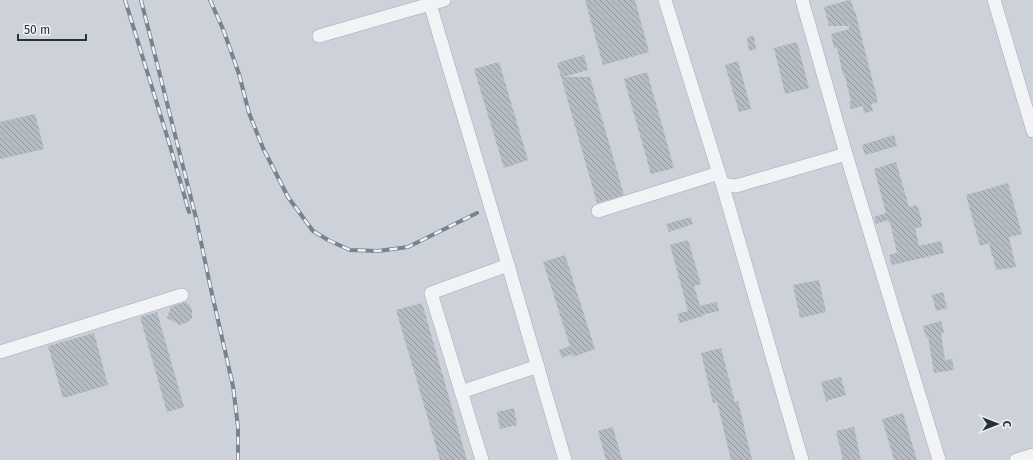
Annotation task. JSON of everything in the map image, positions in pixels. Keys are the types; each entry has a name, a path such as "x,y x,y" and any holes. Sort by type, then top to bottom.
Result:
{"lane":[{"path":"319,36 444,0"},
{"path":"665,0 720,178 802,460"},
{"path":"802,0 846,154 939,460"},
{"path":"994,0 1033,131"},
{"path":"430,4 565,460"},
{"path":"720,178 728,185 736,186 846,154"},
{"path":"598,211 720,178"},
{"path":"482,460 431,293 508,265"},
{"path":"0,352 182,295"},
{"path":"461,392 538,366"},
{"path":"1016,460 1033,455"}],"shaded area":[{"path":"0,0 1033,0 1033,460 0,460"}],"building":[{"path":"585,0 635,0 649,52 603,65"},
{"path":"851,0 855,11 878,102 871,104 873,111 864,113 863,106 851,109 849,101 851,101 844,74 843,75 837,48 834,48 831,34 849,29 849,26 829,26 824,7"},
{"path":"754,36 756,49 749,51 747,37"},
{"path":"797,42 809,88 785,94 774,48"},
{"path":"584,55 588,70 563,77 590,77 624,195 597,203 557,63"},
{"path":"738,61 751,109 739,112 725,65"},
{"path":"499,62 528,160 504,168 474,69"},
{"path":"647,72 674,168 651,174 624,79"},
{"path":"35,114 44,149 0,159 0,122"},
{"path":"894,135 897,146 865,155 862,145"},
{"path":"896,162 909,207 917,205 922,221 922,227 915,228 919,246 941,241 944,253 892,265 889,255 897,253 890,222 889,223 888,220 876,224 874,217 886,213 874,169"},
{"path":"1008,183 1022,234 1009,237 1016,267 996,270 989,243 980,246 966,195"},
{"path":"691,217 693,224 669,232 666,224"},
{"path":"688,240 701,284 694,286 700,306 717,302 719,311 680,323 677,314 688,311 670,245"},
{"path":"565,255 595,349 573,357 572,354 562,358 559,350 570,346 543,262"},
{"path":"819,280 826,312 800,318 793,285"},
{"path":"943,292 947,308 936,311 932,295"},
{"path":"186,302 192,309 192,318 189,321 179,325 167,318 171,307"},
{"path":"422,303 467,460 440,460 396,310"},
{"path":"157,312 184,407 167,412 140,317"},
{"path":"941,321 944,333 941,333 945,360 952,359 954,370 934,373 928,337 926,338 923,326"},
{"path":"94,333 108,385 63,398 48,346"},
{"path":"721,348 735,402 738,401 752,460 731,460 717,402 713,403 701,353"},
{"path":"841,377 846,395 826,401 821,382"},
{"path":"514,408 517,425 500,429 497,412"},
{"path":"903,413 917,460 894,460 882,419"},
{"path":"613,427 622,460 606,460 598,431"},
{"path":"854,427 861,460 843,460 836,431"}],"railway":[{"path":"125,0 189,212"},
{"path":"141,0 196,218 233,386 238,427 238,460"},
{"path":"210,0 223,29 239,74 249,113 263,148 288,197 313,231 350,250 378,251 408,247 477,213"}]}
